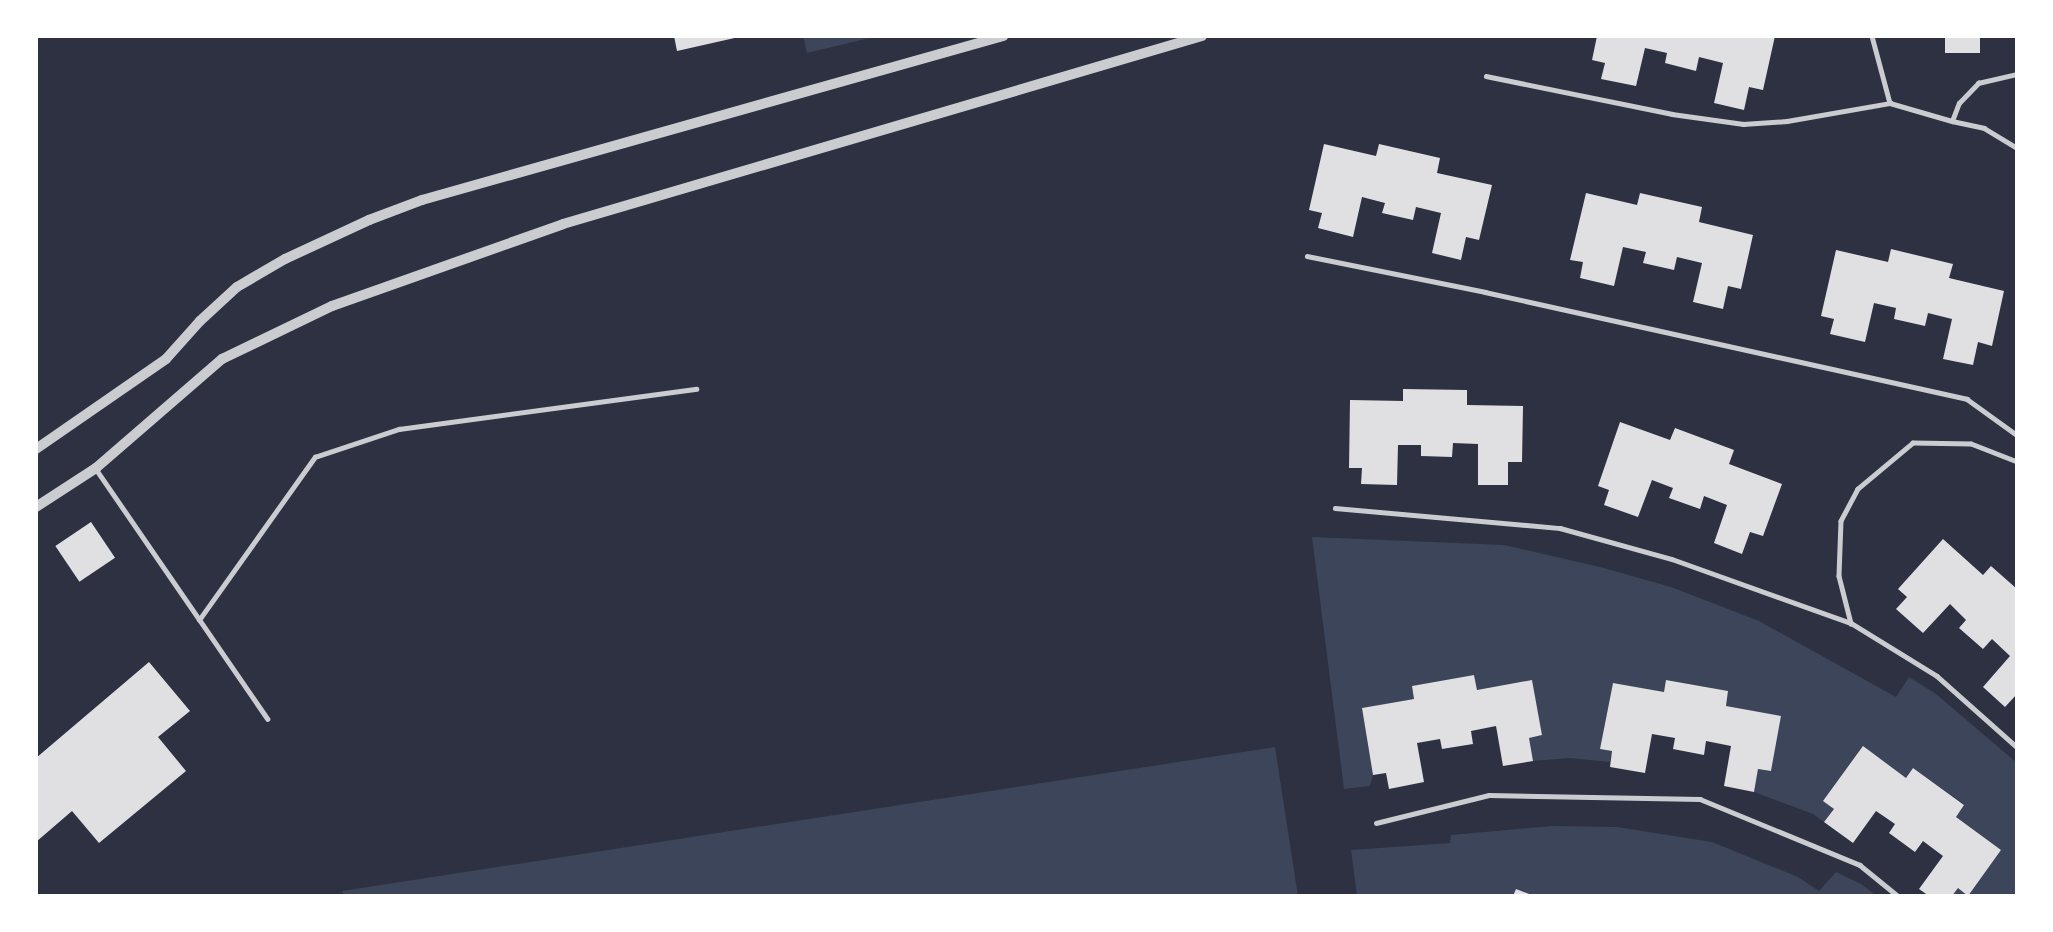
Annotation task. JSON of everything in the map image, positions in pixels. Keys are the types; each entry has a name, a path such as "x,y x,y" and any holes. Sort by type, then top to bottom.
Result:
{"street":[{"path":"36,448 166,359 200,321 237,287 285,259 369,220 433,196 1004,36"},
{"path":"36,507 96,468 222,359 332,306 563,224 1202,36"}],"lane":[{"path":"1872,36 1890,103"},
{"path":"1952,122 1959,103 1978,83 2017,74"},
{"path":"1486,76 1672,114 1743,124 1787,121 1890,103 1952,122 1984,128 2017,148"},
{"path":"1307,256 1485,292 1967,399 2017,435"},
{"path":"199,620 315,457 399,429 696,389"},
{"path":"1851,623 1839,576 1842,521 1858,489 1913,443 1971,444 2017,462"},
{"path":"96,468 268,719"},
{"path":"1335,508 1560,528 1672,559 1851,623 1937,676 2017,747"},
{"path":"1376,823 1489,795 1700,799 1860,865 1898,896"}],"shaded area":[{"path":"803,36 878,36 807,53"},
{"path":"1312,537 1504,545 1600,567 1671,587 1759,621 1896,697 1909,677 1936,694 2017,763 2017,896 1952,896 1958,888 1968,895 2001,850 1956,817 1964,804 1913,768 1906,778 1863,747 1824,801 1834,809 1824,822 1813,814 1754,792 1758,769 1771,771 1781,716 1726,706 1728,691 1667,680 1664,692 1613,683 1600,749 1612,751 1610,762 1570,758 1533,761 1529,738 1542,735 1532,680 1477,690 1474,675 1412,686 1414,699 1362,708 1373,775 1370,786 1344,789"},
{"path":"1275,747 1298,896 344,896 342,891"},
{"path":"1552,826 1617,827 1712,842 1798,877 1819,891 1836,872 1861,884 1877,896 1571,894 1537,896 1516,889 1513,896 1357,896 1351,850 1450,843 1451,835"}],"building":[{"path":"674,36 739,36 739,37 677,51"},
{"path":"1597,36 1775,36 1763,90 1749,87 1744,110 1714,103 1723,63 1699,57 1696,71 1665,63 1667,53 1645,48 1636,86 1601,79 1605,63 1592,60"},
{"path":"1945,36 1980,36 1980,53 1945,53"},
{"path":"1324,144 1376,156 1379,144 1440,158 1437,173 1492,185 1479,240 1466,237 1461,260 1432,253 1441,213 1416,207 1413,220 1382,213 1385,203 1362,197 1353,237 1318,228 1322,213 1309,210"},
{"path":"1586,193 1637,205 1640,193 1702,207 1699,222 1753,235 1741,289 1728,286 1723,309 1693,302 1702,263 1677,257 1674,270 1643,263 1646,252 1623,247 1614,286 1580,278 1583,262 1570,260"},
{"path":"1891,249 1953,264 1949,278 2004,291 1992,346 1978,342 1973,365 1943,359 1952,319 1928,313 1925,326 1894,319 1896,308 1874,303 1865,342 1830,334 1834,319 1821,316 1836,250 1888,262"},
{"path":"1403,389 1467,390 1467,405 1523,406 1522,462 1508,462 1508,485 1478,485 1478,444 1453,443 1452,457 1421,456 1421,445 1398,445 1397,485 1361,484 1362,468 1349,468 1350,400 1403,401"},
{"path":"1620,422 1670,440 1675,428 1734,450 1729,464 1782,484 1763,536 1750,532 1742,554 1714,543 1727,505 1704,496 1700,509 1669,498 1673,488 1652,480 1638,517 1604,505 1609,490 1598,486"},
{"path":"91,522 115,558 79,582 55,546"},
{"path":"1943,539 1983,575 1991,566 2017,589 2017,694 2005,707 1983,687 2010,656 1992,639 1983,649 1959,628 1966,620 1950,604 1923,633 1896,609 1907,597 1898,589"},
{"path":"149,662 190,711 158,737 186,771 99,843 72,811 36,842 36,758"},
{"path":"1474,675 1477,690 1532,680 1542,735 1529,738 1533,761 1503,766 1496,726 1471,731 1473,744 1442,749 1440,739 1417,743 1424,782 1389,789 1386,773 1373,775 1362,708 1414,699 1412,686"},
{"path":"1666,680 1728,691 1726,706 1781,716 1771,771 1758,769 1754,792 1724,786 1731,746 1706,741 1704,755 1673,749 1675,738 1652,734 1645,773 1610,767 1612,751 1600,749 1613,683 1664,692"},
{"path":"1863,746 1906,778 1913,768 1964,805 1956,817 2001,850 1968,896 1958,888 1952,896 1929,896 1919,889 1943,856 1923,841 1915,852 1889,833 1895,824 1876,811 1853,843 1824,822 1834,809 1823,801"},
{"path":"1516,889 1535,896 1513,896"}]}
